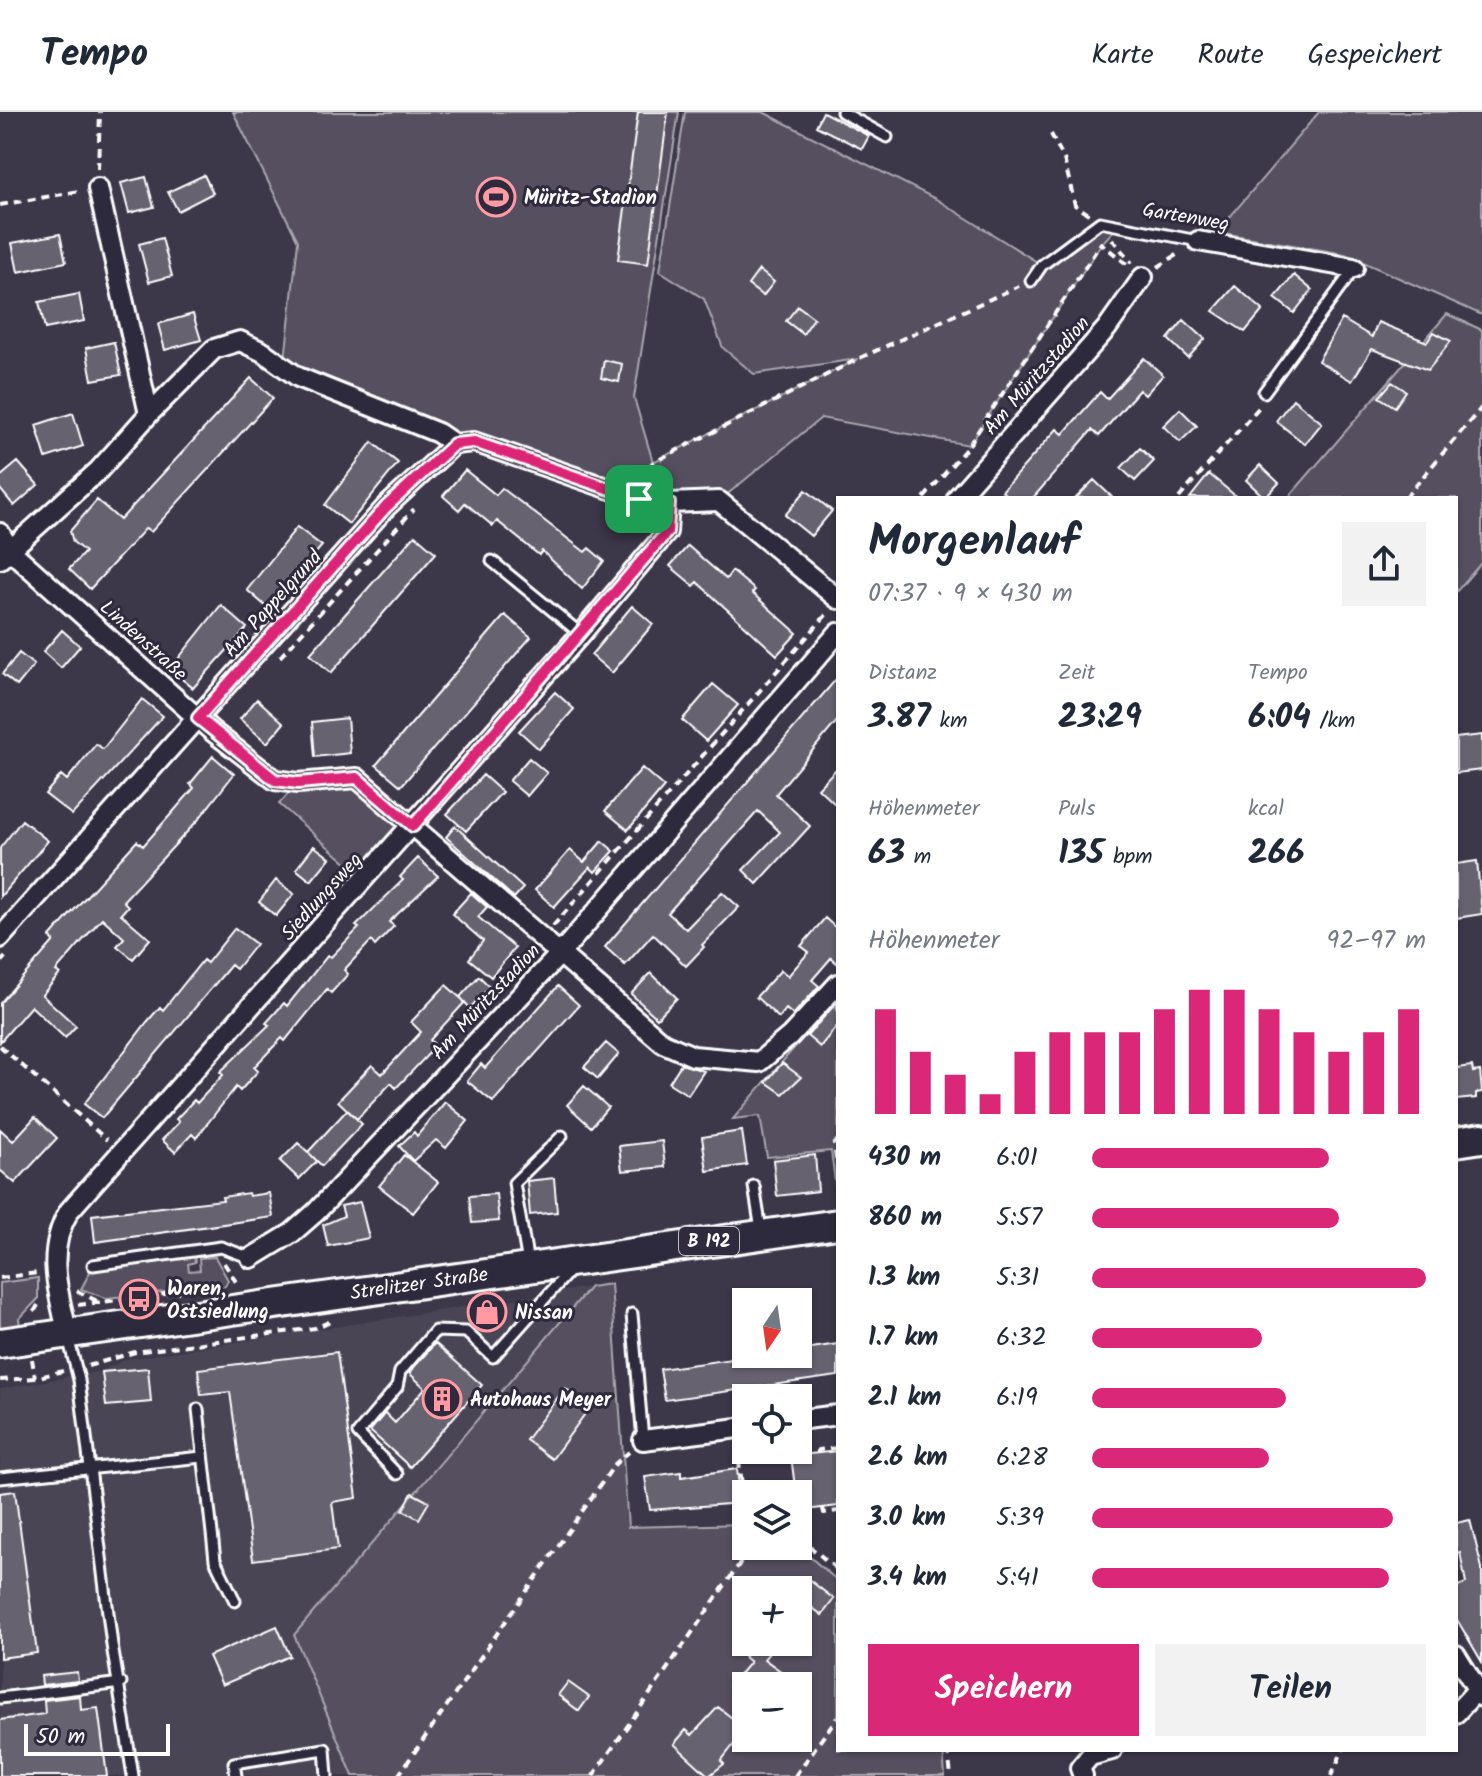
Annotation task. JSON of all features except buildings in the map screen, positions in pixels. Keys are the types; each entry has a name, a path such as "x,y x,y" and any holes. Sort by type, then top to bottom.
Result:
{"main road":[{"path":"1458,1142 1482,1138"},
{"name":"Strelitzer Straße","path":"0,1343 836,1224"}],"street":[{"path":"98,188 149,414"},
{"name":"Gartenweg","path":"1198,241 1354,268"},
{"name":"Am Müritzstadion","path":"959,496 1107,328 1143,277"},
{"path":"6,555 98,471 214,349 240,341 263,352 298,377 438,433 454,444 474,442 639,499 669,503 719,501 833,606"},
{"name":"Am Pappelgrund","path":"0,938 386,507 454,444"},
{"name":"Siedlungsweg","path":"68,1335 55,1270 57,1237 69,1211 576,630 654,530 669,503"},
{"name":"Lindenstraße","path":"0,533 6,555 275,780 298,783 357,778 558,956 663,1043 693,1056 759,1062 790,1036 836,986"},
{"name":"Am Müritzstadion","path":"251,1258 292,1233 316,1212 558,956 836,635"},
{"path":"812,1418 836,1415"},
{"path":"643,1440 732,1428"},
{"path":"1458,1658 1479,1694 1458,1711"},
{"path":"1083,1776 1080,1768 1090,1756 1105,1752"}],"lane":[{"path":"842,112 887,137"},
{"name":"Gartenweg","path":"1031,281 1042,265 1100,222 1198,241"},
{"path":"1264,392 1354,268"},
{"path":"492,561 576,630"},
{"path":"529,1267 514,1183 562,1136"},
{"path":"754,1186 762,1234"},
{"name":"Am Müritzstadion","path":"93,1265 221,1247 251,1258"},
{"path":"397,1474 358,1433 397,1387 400,1372 435,1331 466,1332 493,1357 580,1260"},
{"path":"632,1314 643,1440"},
{"path":"68,1335 91,1466 112,1645 121,1683 133,1776"},
{"path":"198,1409 215,1560 235,1601"},
{"path":"0,1478 91,1466 202,1457"},
{"path":"0,1698 121,1683"},
{"path":"236,1776 234,1763 325,1749 327,1776"}],"path":[{"path":"0,205 98,188 100,112"},
{"path":"926,496 969,445 1101,243 1143,277 1198,241"},
{"path":"639,499 652,463 862,357 1031,281"},
{"path":"1181,496 1264,402 1264,392"},
{"path":"1407,496 1482,407"},
{"path":"540,940 833,606"},
{"path":"0,1046 121,1152"},
{"path":"71,1283 83,1296 100,1302"},
{"path":"0,1380 35,1378"},
{"path":"398,1776 615,1464 643,1440"},
{"path":"818,1453 818,1450 836,1448"},
{"path":"823,1508 824,1513 836,1511"},
{"path":"812,1549 836,1568"},
{"path":"593,1776 742,1560"},
{"path":"795,1776 836,1719"},
{"path":"948,1752 951,1776"},
{"path":"1331,1776 1342,1752"}],"shaded area":[{"path":"233,112 679,112 634,398 653,462 858,359 754,374 723,348 704,299 660,271 685,112 763,112 936,199 1042,265 1100,222 1118,226 1101,244 969,445 821,418 719,501 669,503 454,444 442,427 285,360 298,241"},
{"path":"1319,112 1482,112 1482,315 1345,254 1217,232"},
{"path":"1447,314 1482,330 1482,562 1458,590 1458,496 1290,496"},
{"path":"357,778 413,826 365,879 279,804 298,783"},
{"path":"836,999 836,1189 831,1151 767,1157 760,1116 733,1119"},
{"path":"194,1256 195,1262 188,1264 189,1271 200,1270 199,1258 215,1257 228,1280 225,1286 106,1298 81,1289 91,1270"},
{"path":"38,1278 38,1299 19,1319 20,1326 0,1329 0,1283"},
{"path":"611,1284 628,1527 732,1524 732,1560 812,1559 836,1579 836,1752 943,1752 945,1776 353,1776 294,1635 590,1287"},
{"path":"590,1287 294,1635 353,1776 0,1776 0,1389 101,1371 127,1359"}],"place":[{"name":"Müritz-Stadion","path":"496,197"},
{"name":"Waren, Ostsiedlung","path":"139,1299"},
{"name":"Nissan","path":"487,1312"},
{"name":"Autohaus Meyer","path":"442,1399"}],"route":[{"path":"474,442 639,499 669,503 667,532 413,826 357,778 298,783 275,780 198,718 386,507 454,444 474,442"}]}
